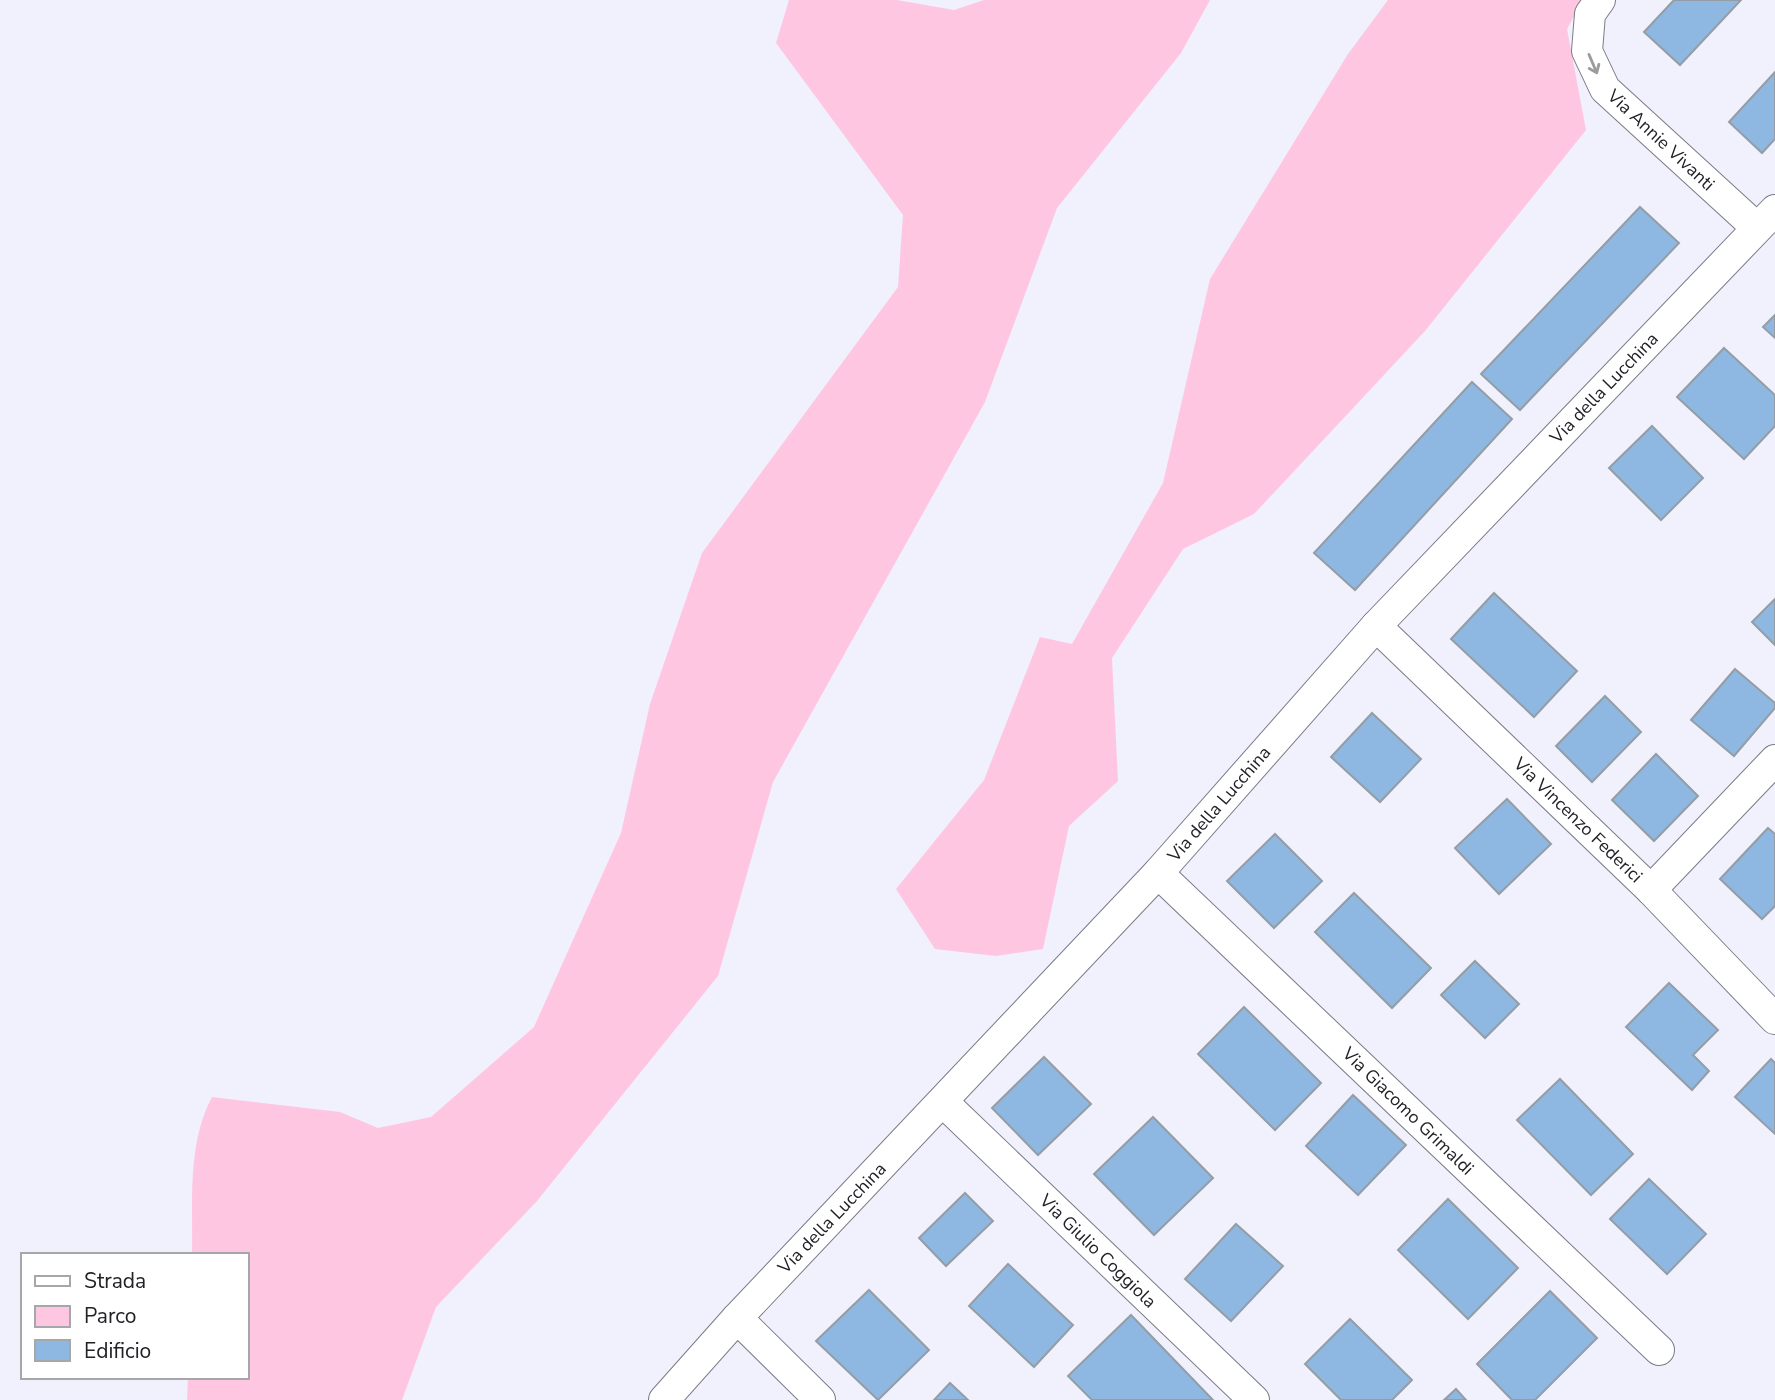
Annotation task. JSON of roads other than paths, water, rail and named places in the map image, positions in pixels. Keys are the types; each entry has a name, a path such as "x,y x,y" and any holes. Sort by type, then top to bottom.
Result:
{"street":[{"name":"Via Annie Vivanti","path":"1600,0 1590,14 1587,51 1605,89 1766,219"},
{"name":"Via della Lucchina","path":"664,1400 737,1318 1158,873 1376,626 1766,219"},
{"name":"Via Vincenzo Federici","path":"1376,626 1651,890 1775,1019"},
{"path":"1651,890 1775,760"},
{"name":"Via Giacomo Grimaldi","path":"1158,873 1659,1350"},
{"name":"Via Giulio Coggiola","path":"943,1102 1254,1400"},
{"path":"737,1318 820,1400"}]}
